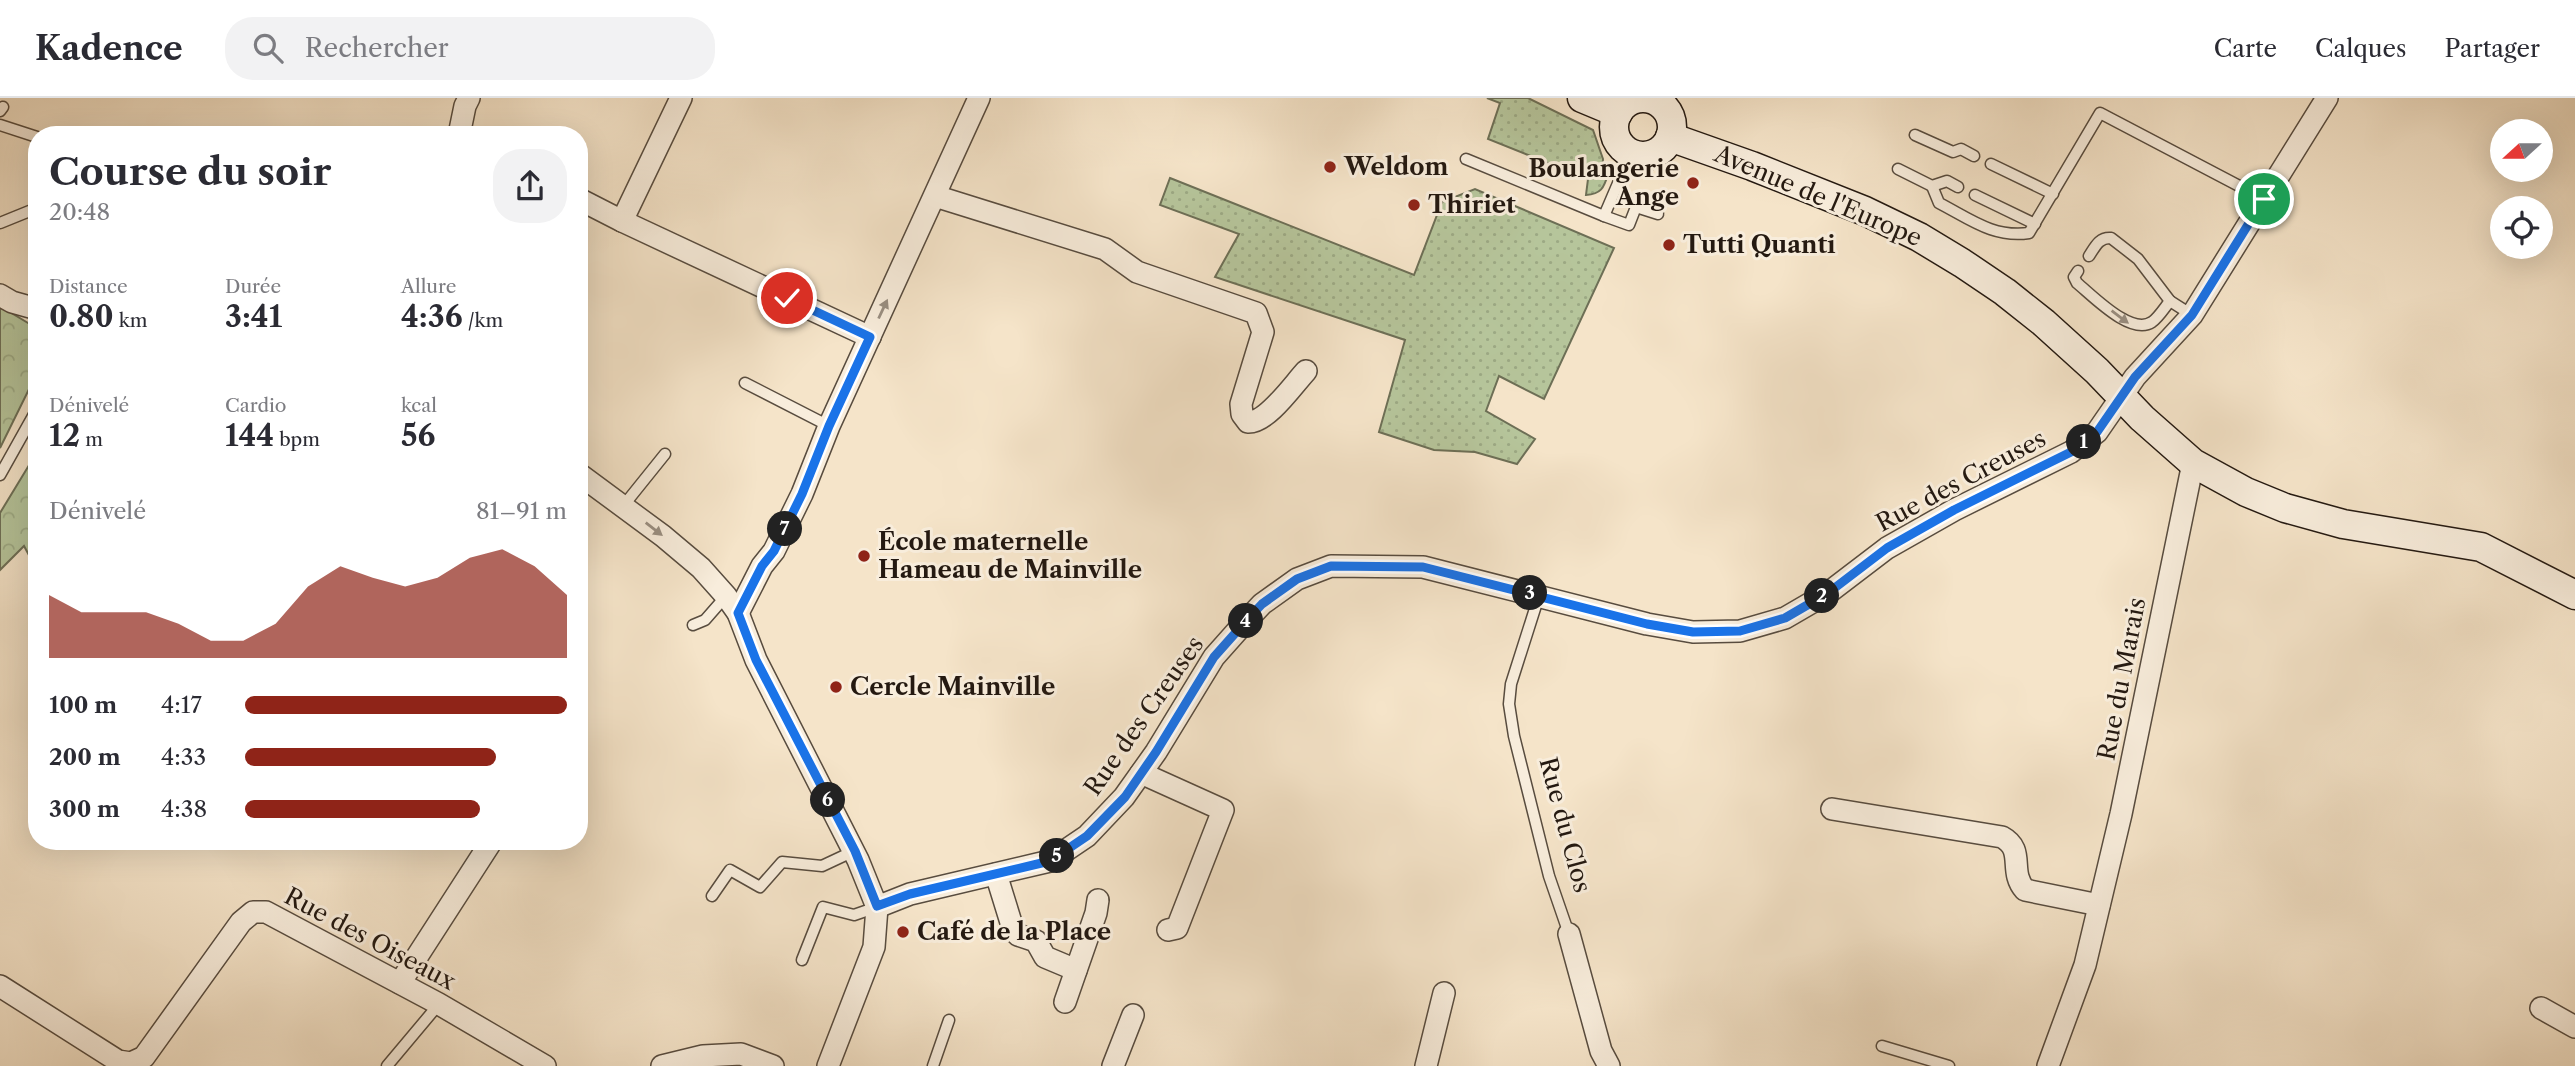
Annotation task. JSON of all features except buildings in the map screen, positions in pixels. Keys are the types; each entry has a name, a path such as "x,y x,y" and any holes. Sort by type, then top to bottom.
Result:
{"main road":[{"path":"1582,98 1618,113"},
{"path":"1637,99 1653,99 1661,104 1671,119 1670,137 1658,152 1650,155 1631,153 1617,141 1614,122 1623,106 1637,99"},
{"name":"Avenue de l'Europe","path":"1670,137 1853,206 1919,237 2005,292 2097,371 2142,418 2193,463 2246,492 2285,508 2343,524 2481,547 2575,595"}],"street":[{"path":"461,126 469,98"},
{"path":"622,221 681,98"},
{"path":"732,605 774,551 797,506 829,426 979,98"},
{"name":"Rue des Creuses","path":"877,906 910,894 1050,861 1087,836 1125,797 1214,657 1262,604 1297,579 1331,566 1423,567 1647,624 1693,632 1740,631 1785,618 1828,593 1887,548 1954,510 2071,452 2097,432 2135,377 2192,315 2327,98"},
{"path":"935,196 1105,250 1137,272 1256,313 1263,332 1241,404 1242,414 1248,422 1255,423 1266,416 1306,371"},
{"path":"588,204 870,337"},
{"path":"0,295 28,307"},
{"name":"Rue du Marais","path":"2048,1066 2085,965 2121,814 2193,463"},
{"path":"588,480 624,505 701,568 732,605 756,660 856,855 877,906 874,947 828,1066"},
{"path":"1140,773 1223,810 1177,928 1168,929"},
{"path":"1832,809 2002,836 2011,842 2016,853 2016,872 2025,890 2099,905"},
{"path":"400,983 486,850"},
{"path":"996,874 1013,929 1018,934 1036,941 1045,957 1076,970"},
{"path":"1065,1002 1096,914 1098,900"},
{"name":"Rue des Oiseaux","path":"0,986 118,1061 131,1063 144,1057 241,922 253,912 265,912 439,1004 545,1066"},
{"name":"Rue du Clos","path":"1569,934 1601,1051 1609,1066"},
{"path":"1426,1066 1444,993"},
{"path":"2541,1008 2575,1027"},
{"path":"1113,1066 1133,1015"},
{"path":"662,1066 703,1056 741,1054 773,1066"}],"lane":[{"path":"1898,169 1932,186 1940,203 1990,229 2010,236 2029,233 2100,113 2264,199"},
{"path":"0,125 28,134"},
{"path":"1915,135 1953,152 1961,149 1974,156"},
{"path":"1604,216 1631,153"},
{"path":"1466,159 1629,225 1636,207 1658,214"},
{"path":"1991,164 2053,194"},
{"path":"1932,186 1947,181 1958,187"},
{"path":"1975,195 2035,223"},
{"path":"0,223 28,212"},
{"path":"2089,256 2098,242 2111,238 2138,259 2170,301 2192,315"},
{"path":"2078,271 2074,278 2077,283 2127,324 2140,326 2152,322 2170,301"},
{"path":"745,383 829,426"},
{"path":"0,475 28,425"},
{"path":"624,505 665,454"},
{"name":"Rue du Clos","path":"1539,596 1511,684 1509,704 1514,736 1549,876 1569,934"},
{"path":"692,625 732,605"},
{"path":"712,896 730,870 760,887 782,862 822,866 856,855"},
{"path":"802,960 823,907 854,915 877,906"},
{"path":"387,1066 439,1004"},
{"path":"933,1066 949,1020"},
{"path":"1882,1046 1949,1066"}],"green space":[{"path":"1487,98 1528,98 1593,130 1603,159 1602,170 1608,174 1601,189 1586,195 1588,179 1488,139 1500,103"},
{"path":"1170,178 1414,275 1442,202 1475,189 1614,248 1544,399 1499,376 1486,411 1535,439 1517,464 1475,452 1434,450 1379,432 1405,340 1215,277 1239,234 1160,205"},
{"path":"0,306 28,323 28,391 0,448"},
{"path":"28,467 28,553 24,546 0,570 0,513"}],"place":[{"name":"Weldom","path":"1330,167"},
{"name":"Boulangerie Ange","path":"1693,183"},
{"name":"Thiriet","path":"1414,205"},
{"name":"Tutti Quanti","path":"1669,245"},
{"name":"École maternelle Hameau de Mainville","path":"864,556"},
{"name":"Cercle Mainville","path":"836,687"},
{"name":"Café de la Place","path":"903,932"}],"route":[{"path":"787,298 870,337 829,426 802,494 774,551 762,566 738,613 756,660 855,851 877,906 910,894 1050,861 1087,836 1125,797 1214,657 1246,621 1262,604 1297,579 1331,566 1423,567 1647,624 1693,632 1740,631 1785,618 1828,593 1887,548 1954,510 2071,452 2097,432 2135,377 2192,315 2264,199"}]}
